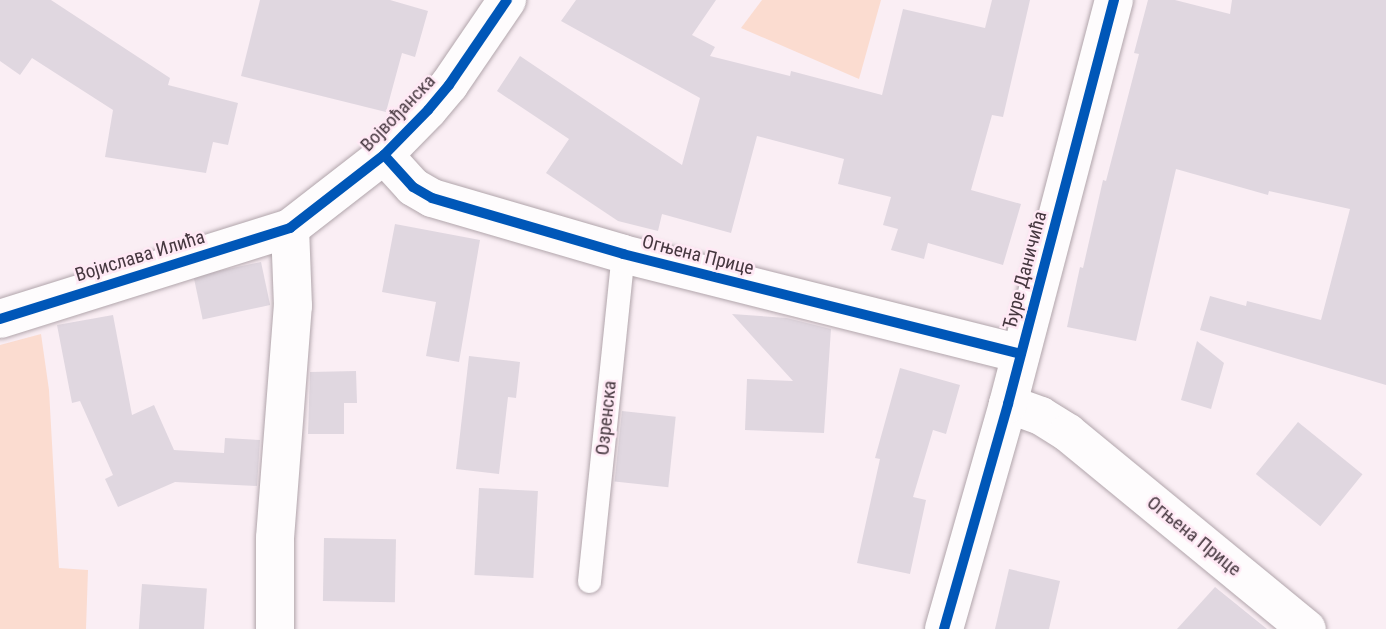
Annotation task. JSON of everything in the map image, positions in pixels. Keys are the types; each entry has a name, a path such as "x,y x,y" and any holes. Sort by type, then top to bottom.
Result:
{"street":[{"name":"Војвођанска","path":"290,228 384,155 450,85 507,0"},
{"name":"Ђуре Даничића","path":"944,629 1008,404 1114,0"},
{"name":"Огњена Прице","path":"384,155 413,187 432,198 623,254 1021,354"},
{"name":"Војислава Илића","path":"0,319 290,228"},
{"path":"275,629 275,538 293,306 290,228"},
{"name":"Огњена Прице","path":"1008,404 1041,416 1068,433 1307,629"}],"lane":[{"name":"Озренска","path":"589,580 623,254"}],"shaded area":[{"path":"762,0 881,0 859,79 741,28"},
{"path":"41,334 49,390 59,568 88,570 86,629 0,629 0,345"}],"building":[{"path":"0,0 51,0 170,78 168,85 238,103 228,145 213,142 206,173 105,157 113,110 32,58 20,75 0,61"},
{"path":"260,0 390,0 428,11 415,57 402,53 386,112 241,76"},
{"path":"576,0 716,0 692,35 715,47 710,56 790,76 791,71 882,95 903,9 985,28 992,0 1030,0 1003,117 992,115 971,190 1021,204 1003,265 928,243 924,259 891,250 898,229 883,225 891,197 838,184 844,159 757,136 731,233 662,214 658,231 618,221 546,173 569,139 497,91 520,56 682,165 700,98 561,21"},
{"path":"1148,0 1175,0 1230,14 1232,0 1386,0 1386,385 1200,330 1210,296 1246,306 1247,301 1321,320 1350,209 1269,191 1268,195 1176,169 1136,341 1067,327 1080,267 1083,268 1103,180 1106,181 1139,54 1134,53"},
{"path":"395,224 480,240 459,362 426,356 436,302 382,292"},
{"path":"261,262 270,305 203,319 194,276"},
{"path":"732,314 787,318 831,329 824,433 745,430 747,379 793,381"},
{"path":"113,315 132,415 154,405 174,450 224,453 225,438 260,440 257,486 175,482 118,507 105,479 113,475 80,401 72,403 57,325"},
{"path":"1197,341 1224,363 1211,409 1181,400"},
{"path":"469,356 520,362 516,398 508,397 499,474 456,469"},
{"path":"900,368 960,385 946,434 933,430 913,497 926,500 910,574 857,563 880,459 875,458"},
{"path":"356,371 357,403 344,403 344,434 308,434 310,372"},
{"path":"622,411 676,417 668,487 615,482"},
{"path":"1298,422 1363,474 1320,526 1256,474"},
{"path":"479,488 538,491 533,578 474,575"},
{"path":"324,538 396,539 395,602 323,601"},
{"path":"1009,569 1060,581 1049,629 995,629"},
{"path":"142,584 207,589 204,629 139,629"},
{"path":"1215,587 1267,629 1177,629"}],"cycle path":[{"path":"0,319 290,228 384,155 428,110 449,85 507,0"},
{"path":"944,629 1008,404 1114,0"},
{"path":"384,155 413,187 432,198 623,254 1021,354"}]}
